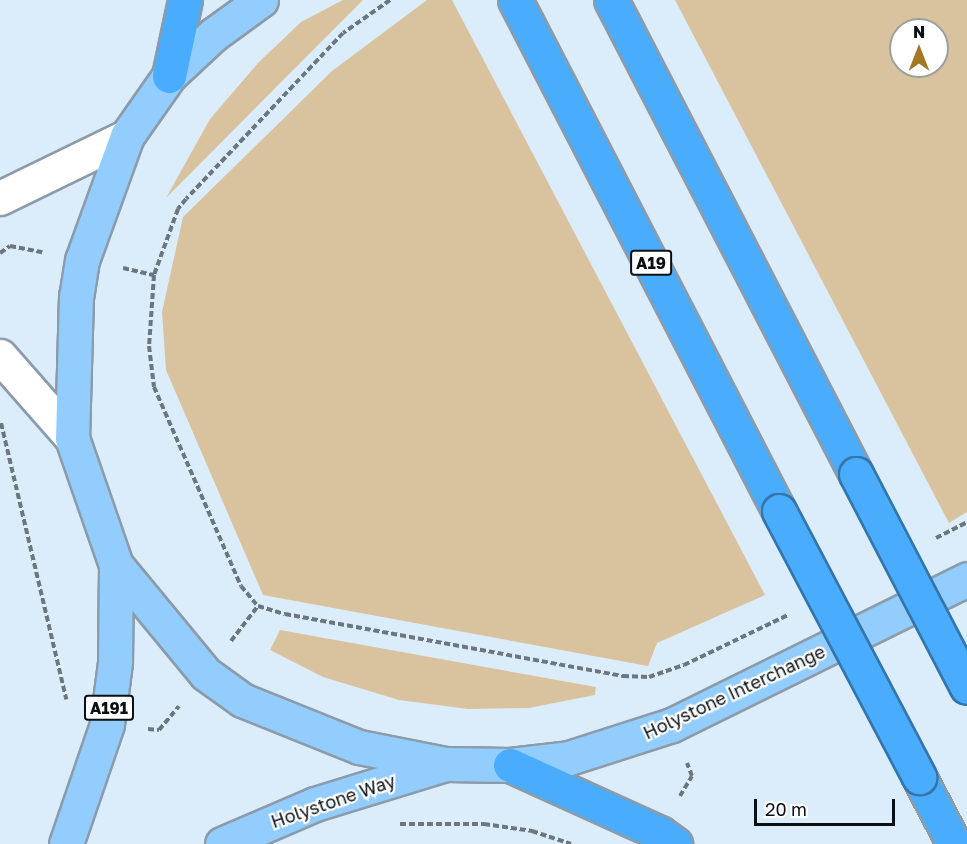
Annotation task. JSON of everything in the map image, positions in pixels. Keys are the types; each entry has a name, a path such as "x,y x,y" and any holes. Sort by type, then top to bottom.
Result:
{"highway":[{"path":"169,76 185,0"},
{"path":"612,0 967,687"},
{"name":"A19","path":"519,8 954,844"},
{"path":"510,765 660,833 675,844"}],"main road":[{"name":"Holystone Interchange","path":"261,0 214,34 169,76 127,136 82,260 76,296 72,438 116,565 206,674 242,700 358,747 446,764 510,765 568,758 672,725 967,579"},
{"name":"A191","path":"66,844 107,724 115,662 116,565"},
{"name":"Holystone Way","path":"222,844 315,804 446,764"}],"street":[{"path":"0,198 127,136"},
{"path":"0,357 72,438"}],"path":[{"path":"390,0 343,33 186,199 178,209 154,275 149,346 154,387 241,586 258,606 285,614 623,676 649,677 684,665 789,614"},
{"path":"0,253 10,246"},
{"path":"0,420 68,710"},
{"path":"925,544 967,522"},
{"path":"388,825 484,824 532,831 571,844"}],"shaded area":[{"path":"343,0 363,0 166,198 210,119 259,62 301,22"},
{"path":"427,0 452,0 765,595 657,643 648,666 263,595 166,370 162,312 183,217 332,71"},
{"path":"675,0 967,0 967,512 949,523"},
{"path":"280,630 596,687 595,695 529,708 468,709 399,700 323,677 270,650"}]}
